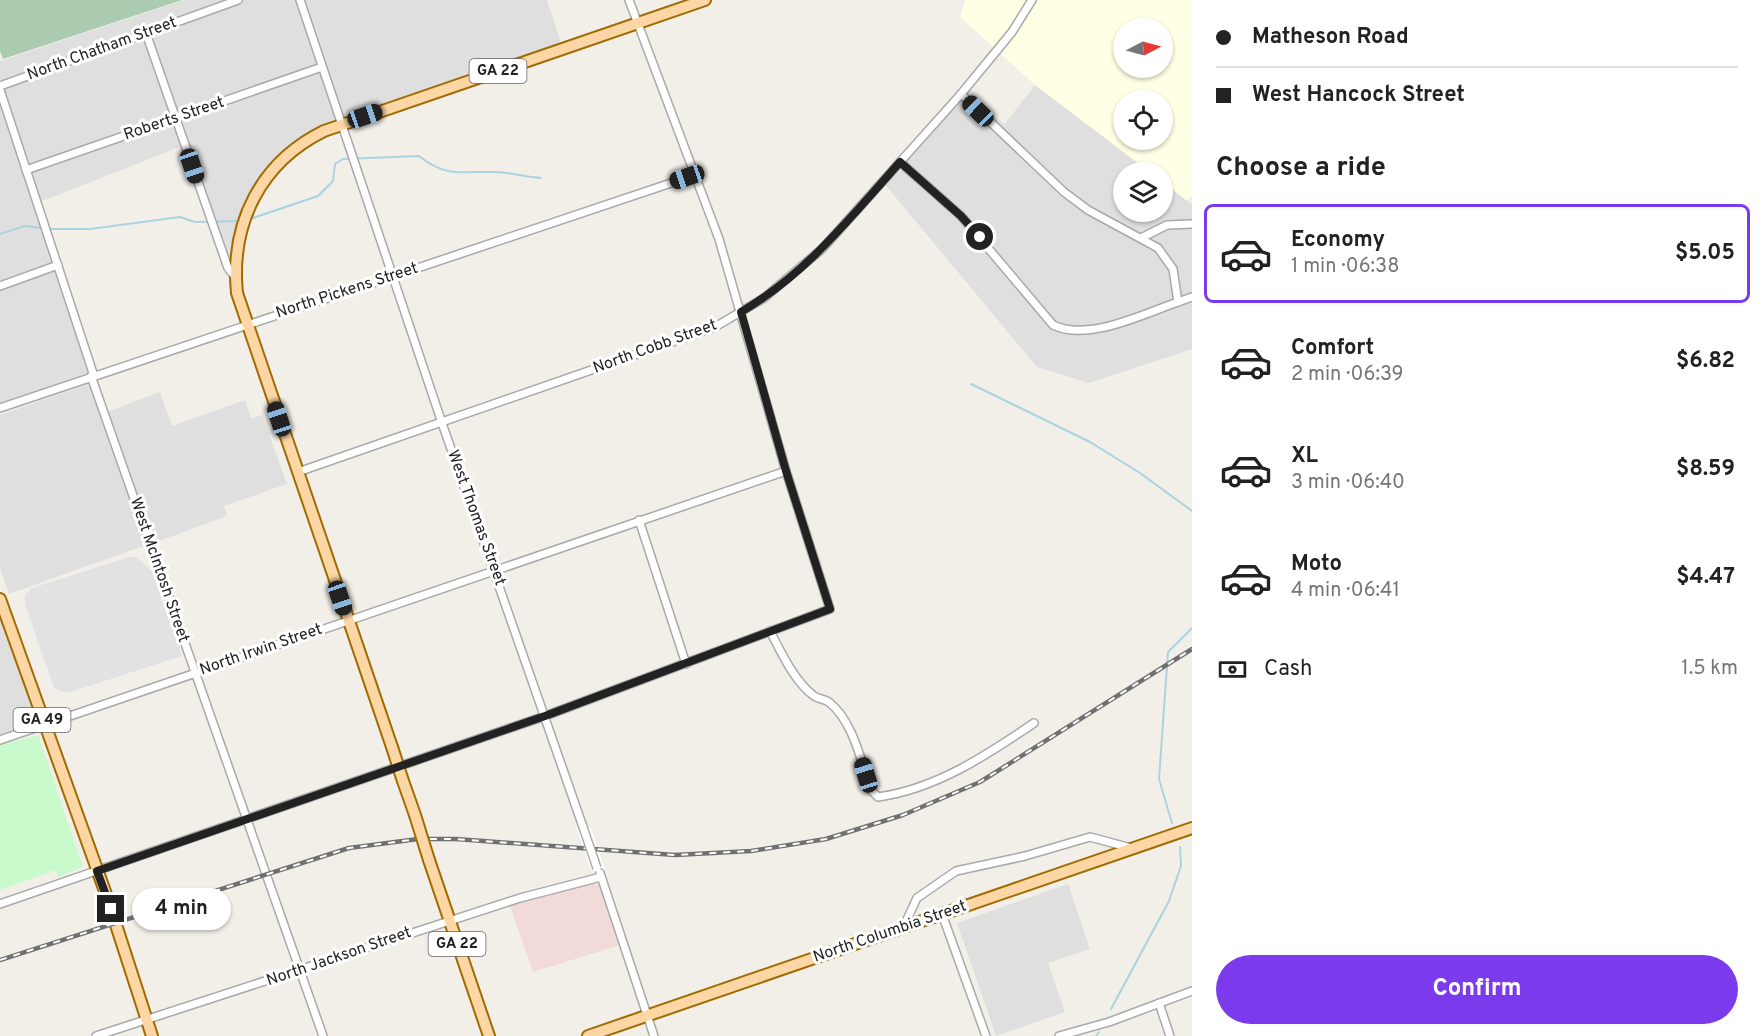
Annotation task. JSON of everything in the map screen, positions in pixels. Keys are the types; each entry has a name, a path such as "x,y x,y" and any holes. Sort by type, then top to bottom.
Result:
{"main road":[{"name":"GA 22","path":"489,1036 247,325 236,278 240,231 260,186 294,149 316,135 342,124 705,0"},
{"name":"GA 49","path":"0,599 97,871 152,1036"},
{"name":"North Columbia Street","path":"588,1036 1192,828"}],"street":[{"name":"North Chatham Street","path":"0,88 238,0"},
{"name":"West Thomas Street","path":"300,0 442,423 602,877 654,1036"},
{"path":"0,904 545,716 830,609 786,471 719,238 629,0"},
{"name":"North Cobb Street","path":"298,472 704,331 741,312 789,280 822,249 961,94 1012,32 1032,0"},
{"path":"146,33 228,268 236,278"},
{"name":"Roberts Street","path":"26,170 322,67"},
{"name":"West McIntosh Street","path":"0,88 93,376 323,1036"},
{"path":"961,94 1064,192 1088,210 1141,238 1165,255 1173,269 1178,302"},
{"path":"900,162 961,216 1053,326 1065,331 1090,331 1192,297"},
{"name":"North Pickens Street","path":"0,408 695,175"},
{"path":"1141,238 1167,225 1192,224"},
{"path":"0,286 57,265"},
{"name":"North Irwin Street","path":"0,740 494,569 786,471"},
{"path":"639,520 686,664"},
{"path":"770,631 784,657 814,697 830,702 847,725 871,790 878,797 948,775 985,756 1034,723"},
{"path":"903,928 917,898 956,871 1057,848 1090,837 1133,848"},
{"name":"North Jackson Street","path":"96,1036 520,898 602,877"},
{"path":"942,914 986,1036"},
{"path":"1059,1036 1109,1022 1192,991"},
{"path":"1159,1003 1170,1036"}],"shaded area":[{"path":"0,0 182,0 3,59 0,51"},
{"path":"184,0 547,0 563,49 308,139 255,194 236,278 185,145 37,203 94,376 0,409 0,61"},
{"path":"965,0 1192,0 1192,195 1187,201 1173,190 1173,162 1137,162 1121,150 1173,150 1173,90 1113,90 1113,144 1035,85 960,17"},
{"path":"1035,85 1113,144 1113,150 1121,150 1137,162 1113,162 1113,222 1173,222 1173,190 1192,204 1192,349 1089,383 1037,367 883,182 961,94 1005,124"},
{"path":"89,384 146,545 9,594 0,568 0,415"},
{"path":"160,392 172,426 245,400 251,418 262,415 287,484 224,506 227,516 151,544 104,413"},
{"path":"129,557 136,557 152,571 182,656 67,693 54,688 25,604 25,595 32,588"},
{"path":"0,599 44,725 0,740"},
{"path":"587,883 600,885 620,945 533,972 510,906"},
{"path":"1068,884 1090,949 1048,963 1065,1012 996,1036 957,923"}],"green space":[{"path":"38,735 83,867 58,877 55,870 0,890 0,745"}],"pier":[{"path":"576,826 591,828 605,870 590,867"}],"waterway":[{"path":"250,219 318,196 333,181 335,164 343,159 419,156 438,168 455,172 500,172 541,178"},
{"path":"48,229 90,229 180,217 195,222 241,221"},
{"path":"0,234 25,226 42,228"},
{"path":"971,384 1090,442 1140,473 1192,511"},
{"path":"1172,823 1159,779 1168,652 1192,628"},
{"path":"1111,1009 1169,901 1181,866 1180,847"},
{"path":"1096,1036 1099,1032"}],"railway":[{"path":"0,960 349,848 418,839 456,839 675,855 751,851 826,839 903,815 980,782 1192,649"}],"route":[{"path":"111,909 97,871 545,716 830,609 786,471 741,312 789,280 822,249 900,162 961,216 980,237"}]}
